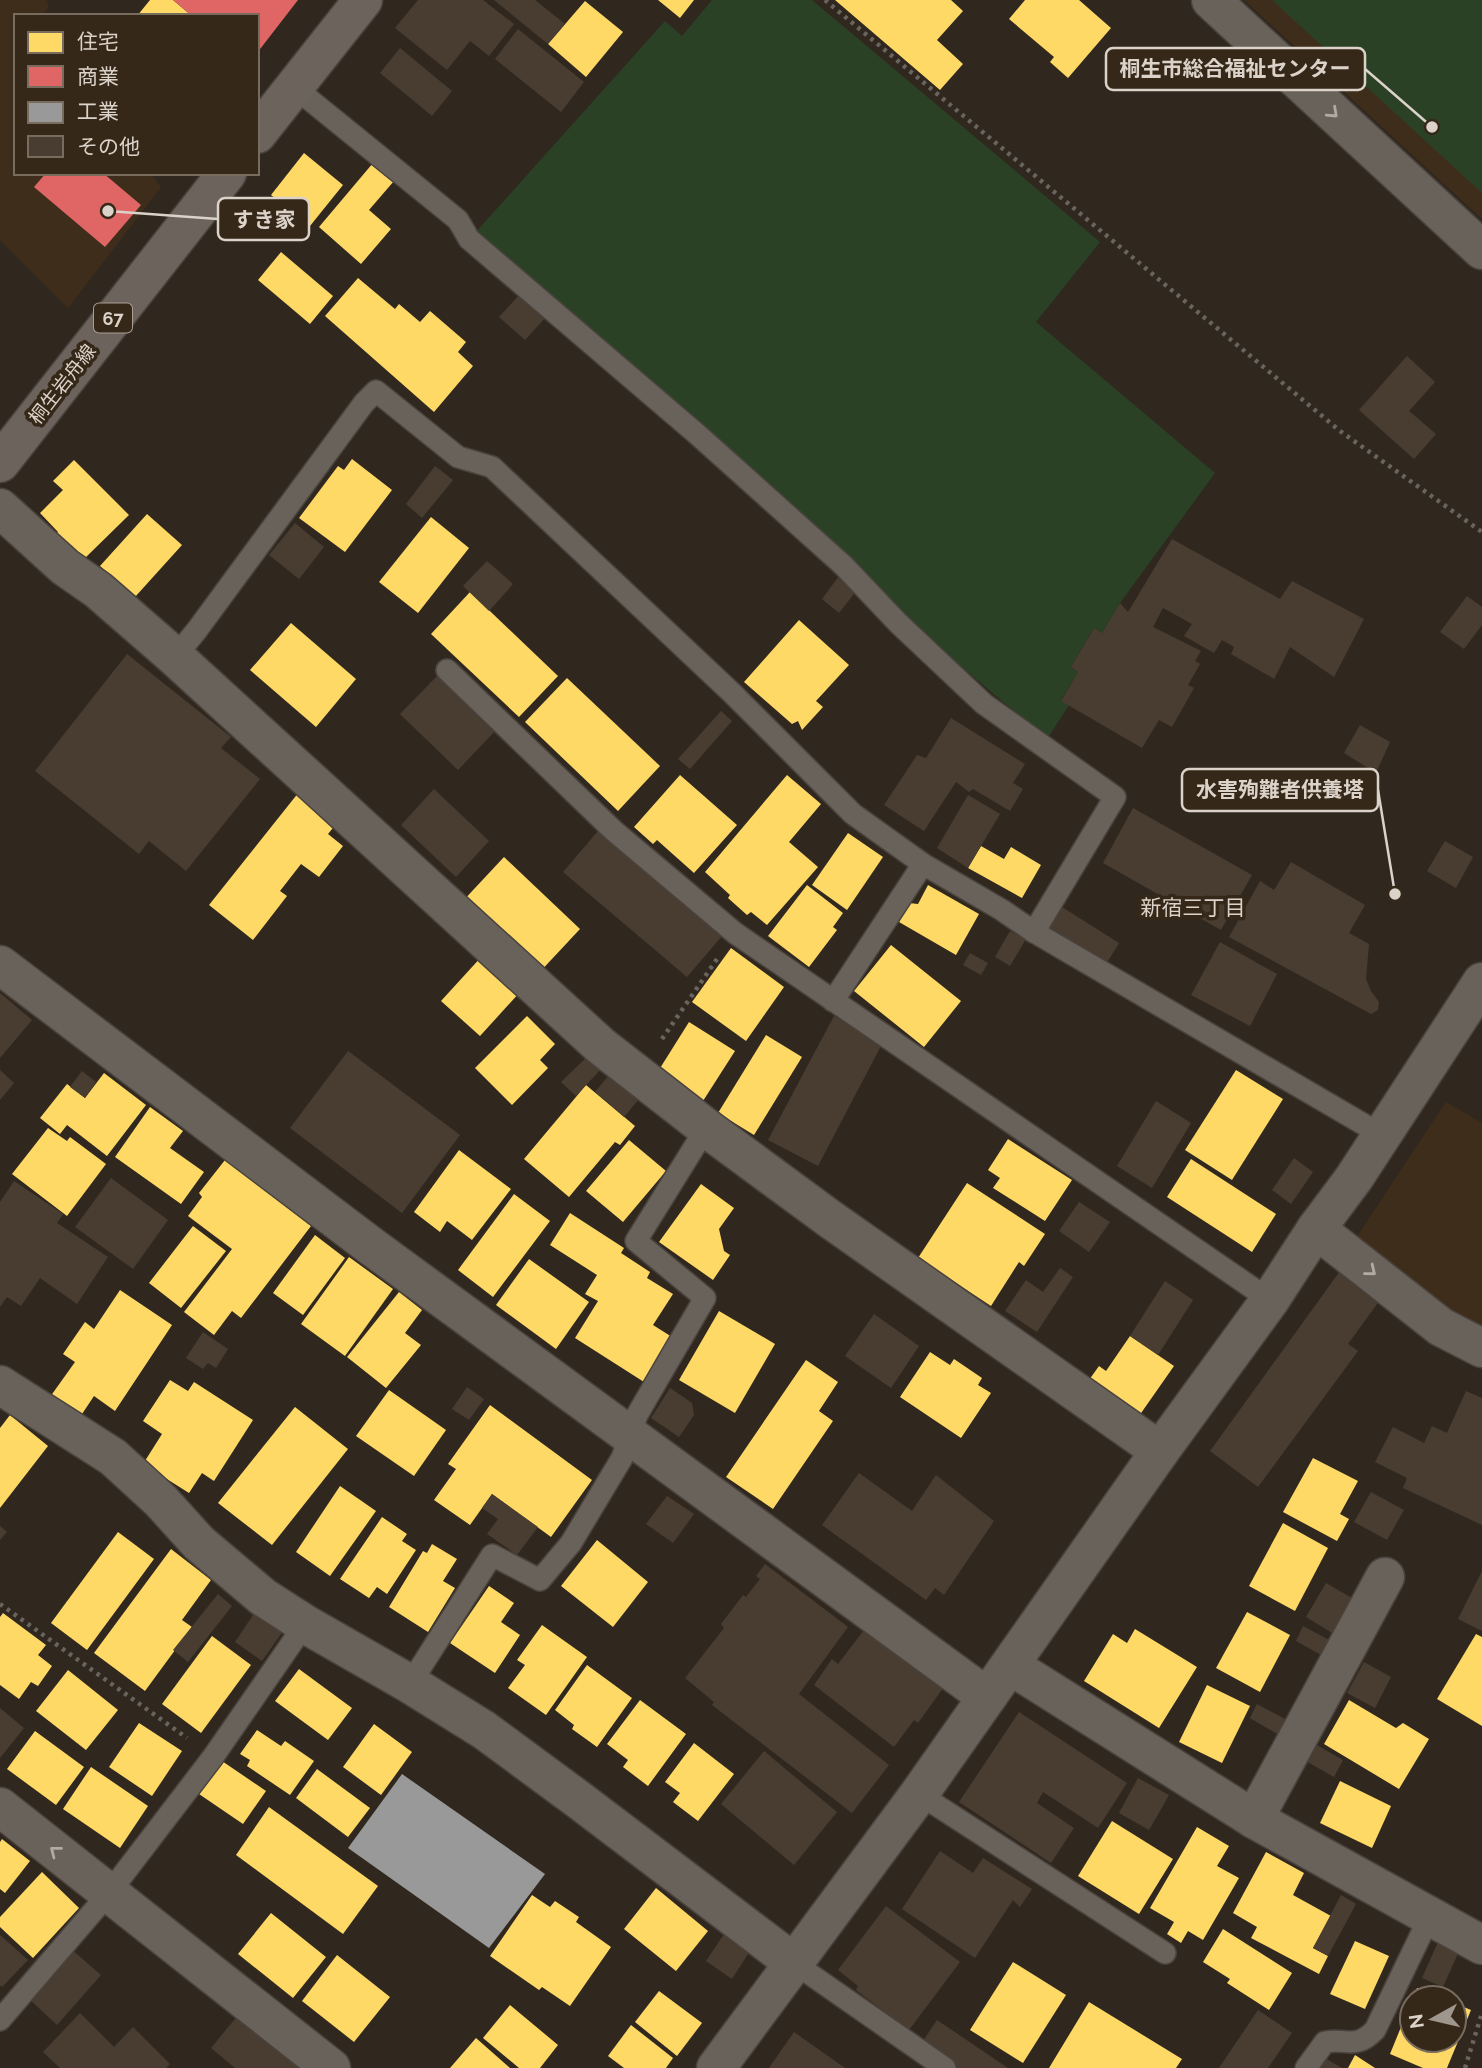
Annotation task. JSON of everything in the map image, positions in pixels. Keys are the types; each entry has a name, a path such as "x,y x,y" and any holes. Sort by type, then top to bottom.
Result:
{"main road":[{"path":"259,132 363,0"},
{"name":"桐生岩舟線","path":"0,463 225,175"}],"street":[{"path":"1210,0 1482,250"},
{"path":"0,508 65,567 98,590 175,657 601,1046 830,1219 1160,1451"},
{"path":"0,965 382,1254 987,1698"},
{"path":"716,2068 919,1794 1160,1451 1270,1300 1316,1229 1354,1178 1482,982"},
{"path":"1316,1229 1441,1327 1482,1348"},
{"path":"0,1385 113,1457 161,1501 200,1543 263,1597 410,1684 494,1738 794,1963"},
{"path":"1254,1819 1385,1577"},
{"path":"1011,1666 1254,1819 1482,1945"},
{"path":"0,1807 331,2068"}],"lane":[{"path":"295,87 458,220 469,239 688,426 834,556 898,623 984,704 1115,797 1034,932"},
{"path":"175,657 364,403 376,391 458,457 492,467 732,693 853,814 923,864 1002,909 1034,932 1382,1135"},
{"path":"447,670 614,831 735,933 1270,1300"},
{"path":"833,1001 923,864"},
{"path":"410,1684 492,1555 540,1580 571,1542 622,1458 638,1415 705,1298 636,1241 698,1141 709,1130"},
{"path":"0,2020 109,1893 213,1757 305,1624"},
{"path":"919,1794 1165,1953"},
{"path":"1306,2068 1325,2042 1337,2040 1357,2043 1375,2030 1430,1916"},
{"path":"794,1963 945,2068"}],"path":[{"path":"825,0 1340,431 1482,532"},
{"path":"638,1076 735,933"},
{"path":"0,1604 213,1757"},
{"path":"1465,2068 1482,2013"}],"shaded area":[{"path":"0,0 46,0 49,7 43,14 14,14 14,175 152,175 161,187 68,308 0,240"},
{"path":"1244,0 1482,0 1482,219 1281,34"},
{"path":"1446,1102 1482,1123 1482,1334 1356,1238"}],"green space":[{"path":"712,0 812,0 1100,242 1036,322 1215,473 1120,603 1102,633 1093,629 1071,667 1078,672 1061,700 1069,705 1047,739 906,620 847,558 700,422 475,233 665,21 682,36"},
{"path":"1272,0 1482,0 1482,193"}],"building: 住宅":[{"path":"150,0 173,0 190,14 139,14"},
{"path":"658,0 694,0 680,18"},
{"path":"835,0 951,0 963,11 937,40 963,64 940,90"},
{"path":"1025,0 1079,0 1111,28 1068,78 1050,62 1054,57 1009,19"},
{"path":"585,1 623,32 586,77 548,44"},
{"path":"304,153 343,185 310,226 271,195"},
{"path":"373,163 394,181 369,210 391,229 361,264 319,227"},
{"path":"281,252 333,296 310,324 258,280"},
{"path":"358,278 395,309 399,304 420,322 430,311 466,342 458,352 473,366 434,412 325,316"},
{"path":"352,459 392,490 345,552 299,518 338,466 344,470"},
{"path":"74,460 129,515 82,561 55,535 58,532 40,513 63,490 53,481"},
{"path":"147,514 182,545 135,597 100,566"},
{"path":"431,517 469,548 418,613 379,582"},
{"path":"470,592 558,676 519,717 431,634"},
{"path":"799,620 849,665 816,701 823,707 802,730 798,721 792,724 744,682"},
{"path":"291,623 356,679 316,727 250,670"},
{"path":"567,678 660,766 618,811 525,722"},
{"path":"680,775 737,825 694,873 657,840 653,844 634,827"},
{"path":"787,775 821,804 789,842 818,867 767,925 751,912 747,915 705,872"},
{"path":"299,792 337,823 328,834 343,846 319,877 301,864 280,891 287,896 253,940 209,905"},
{"path":"848,833 883,857 847,910 812,885"},
{"path":"981,846 1004,859 1011,847 1041,865 1022,898 968,868"},
{"path":"504,857 580,929 537,975 461,903"},
{"path":"807,885 843,913 833,927 837,930 809,967 768,936"},
{"path":"928,885 979,914 956,955 899,922 909,903 918,904"},
{"path":"891,945 961,1001 924,1047 854,991"},
{"path":"731,948 784,987 746,1041 692,1002"},
{"path":"483,955 521,991 480,1036 441,1001"},
{"path":"527,1016 555,1044 540,1060 548,1068 512,1105 475,1068"},
{"path":"689,1022 735,1051 703,1101 657,1073"},
{"path":"766,1035 802,1057 754,1135 718,1113"},
{"path":"1236,1070 1283,1099 1232,1180 1185,1150"},
{"path":"104,1073 146,1105 107,1156 67,1125 60,1134 40,1118 67,1084 85,1098"},
{"path":"586,1085 635,1126 620,1145 615,1142 569,1197 524,1159"},
{"path":"150,1107 183,1131 170,1148 204,1172 181,1204 115,1157"},
{"path":"48,1128 67,1141 70,1137 106,1164 67,1216 12,1174"},
{"path":"1008,1139 1072,1180 1045,1221 993,1188 1000,1178 988,1170"},
{"path":"629,1140 666,1171 623,1222 586,1191"},
{"path":"459,1150 511,1189 472,1240 447,1221 440,1232 414,1212"},
{"path":"1191,1159 1276,1214 1252,1252 1167,1197"},
{"path":"225,1160 311,1226 241,1318 232,1311 214,1335 184,1312 232,1249 188,1216 202,1197 199,1193"},
{"path":"967,1183 1045,1234 1024,1266 1019,1262 991,1306 918,1258"},
{"path":"701,1184 734,1208 719,1229 724,1251 730,1255 713,1280 659,1242"},
{"path":"514,1194 550,1221 493,1297 458,1270"},
{"path":"570,1213 624,1248 621,1253 650,1272 647,1278 673,1294 653,1325 672,1337 644,1382 575,1338 598,1301 585,1294 597,1275 550,1245"},
{"path":"193,1226 226,1251 181,1308 149,1283"},
{"path":"315,1235 345,1258 303,1315 273,1293"},
{"path":"349,1257 393,1289 345,1356 301,1324"},
{"path":"529,1259 589,1302 556,1349 496,1305"},
{"path":"120,1290 172,1325 115,1411 94,1396 80,1417 50,1397 75,1362 63,1354 85,1322 94,1329"},
{"path":"399,1292 422,1310 405,1333 421,1345 386,1388 347,1357"},
{"path":"719,1311 775,1344 735,1413 679,1380"},
{"path":"1130,1336 1174,1366 1139,1416 1089,1380 1099,1366 1106,1371"},
{"path":"930,1352 950,1365 954,1359 982,1378 978,1385 991,1393 961,1438 900,1397"},
{"path":"806,1360 838,1382 819,1411 833,1421 773,1509 726,1477"},
{"path":"170,1380 188,1391 194,1382 253,1420 214,1481 202,1473 189,1493 143,1464 162,1434 143,1421"},
{"path":"389,1390 446,1430 414,1476 356,1436"},
{"path":"490,1405 592,1480 551,1537 492,1494 470,1525 434,1500 456,1469 448,1464"},
{"path":"295,1407 348,1449 272,1545 218,1503"},
{"path":"10,1415 48,1446 0,1508 0,1428"},
{"path":"1313,1458 1358,1481 1340,1514 1349,1519 1337,1541 1283,1512"},
{"path":"340,1486 376,1511 330,1576 296,1552"},
{"path":"382,1517 407,1534 402,1541 416,1550 387,1594 377,1587 369,1598 340,1579"},
{"path":"1283,1523 1328,1548 1295,1611 1249,1586"},
{"path":"118,1532 154,1559 87,1650 51,1623"},
{"path":"597,1540 648,1582 613,1627 561,1586"},
{"path":"432,1544 457,1559 443,1581 455,1588 428,1632 389,1607 423,1551 427,1553"},
{"path":"171,1549 211,1580 182,1620 192,1627 145,1691 94,1653"},
{"path":"489,1586 514,1603 501,1622 520,1635 495,1673 450,1643"},
{"path":"1247,1612 1290,1635 1260,1692 1216,1668"},
{"path":"3,1613 46,1645 38,1655 52,1666 38,1686 31,1682 19,1699 0,1685 0,1617"},
{"path":"542,1625 587,1657 546,1715 508,1688 525,1665 517,1660"},
{"path":"1135,1629 1197,1667 1159,1728 1084,1681 1113,1634 1127,1643"},
{"path":"1476,1634 1482,1637 1482,1726 1437,1699"},
{"path":"212,1636 251,1665 201,1733 162,1704"},
{"path":"587,1665 632,1698 597,1747 572,1729 574,1725 555,1710"},
{"path":"299,1669 352,1708 328,1740 275,1701"},
{"path":"68,1670 118,1710 86,1750 36,1711"},
{"path":"1207,1685 1250,1706 1222,1763 1179,1742"},
{"path":"640,1700 686,1734 648,1786 623,1767 628,1760 607,1744"},
{"path":"1349,1700 1396,1728 1403,1723 1429,1739 1399,1789 1324,1744"},
{"path":"139,1723 182,1751 152,1796 109,1767"},
{"path":"374,1724 412,1752 381,1795 343,1767"},
{"path":"257,1730 281,1746 285,1741 314,1761 290,1795 247,1766 250,1760 240,1754"},
{"path":"35,1731 84,1767 56,1805 7,1769"},
{"path":"694,1743 734,1774 698,1821 673,1802 680,1793 665,1782"},
{"path":"219,1759 266,1791 243,1824 196,1792"},
{"path":"91,1767 148,1806 120,1848 63,1809"},
{"path":"317,1769 370,1808 348,1837 296,1798"},
{"path":"1340,1781 1391,1806 1372,1848 1320,1823"},
{"path":"269,1807 378,1886 343,1934 236,1855"},
{"path":"1112,1821 1173,1859 1139,1914 1078,1876"},
{"path":"1197,1827 1229,1846 1217,1866 1239,1878 1203,1940 1188,1931 1181,1943 1167,1934 1174,1922 1150,1908"},
{"path":"2,1839 30,1861 5,1893 0,1889"},
{"path":"1266,1852 1304,1873 1293,1895 1331,1916 1313,1948 1328,1956 1319,1974 1251,1938 1257,1927 1233,1913"},
{"path":"42,1872 79,1908 33,1958 0,1927 0,1917"},
{"path":"656,1888 708,1931 676,1971 624,1929"},
{"path":"532,1895 550,1907 555,1901 579,1917 576,1922 611,1947 570,2006 542,1987 539,1990 490,1956"},
{"path":"271,1913 326,1957 293,1998 238,1954"},
{"path":"1223,1929 1292,1973 1269,2010 1227,1983 1230,1979 1203,1962"},
{"path":"1355,1941 1389,1956 1365,2009 1330,1994"},
{"path":"337,1955 390,1997 354,2042 302,2001"},
{"path":"1013,1962 1066,1995 1023,2063 970,2030"},
{"path":"659,1991 702,2023 677,2056 635,2022"},
{"path":"1089,2002 1182,2059 1176,2068 1049,2068"},
{"path":"510,2005 558,2045 540,2068 519,2068 483,2038"},
{"path":"631,2025 673,2058 666,2068 624,2068 608,2056"},
{"path":"1398,2034 1398,2054 1453,2054 1447,2068 1423,2068 1390,2054"},
{"path":"476,2038 510,2068 450,2068"},
{"path":"1355,2055 1375,2068 1348,2068"}],"building: 商業":[{"path":"173,0 298,0 259,50 259,14 190,14"},
{"path":"44,175 105,175 141,205 105,247 34,187"}],"building: 工業":[{"path":"402,1774 545,1874 489,1948 348,1848"}],"building: その他":[{"path":"418,0 483,0 514,24 489,56 470,41 447,70 395,28"},
{"path":"494,0 535,0 565,24 548,44"},
{"path":"518,29 584,82 561,112 495,59"},
{"path":"400,48 452,91 432,116 380,73"},
{"path":"520,294 546,317 525,340 499,317"},
{"path":"1407,356 1435,382 1409,411 1436,434 1414,459 1359,410"},
{"path":"435,466 453,480 422,518 406,504"},
{"path":"295,523 324,547 299,579 269,555"},
{"path":"1172,539 1280,599 1292,581 1364,619 1334,677 1290,647 1274,679 1231,654 1234,647 1222,640 1214,653 1184,636 1192,624 1163,608 1153,627 1201,651 1195,661 1200,664 1188,685 1194,688 1172,727 1159,720 1142,748 1061,701 1078,672 1071,667 1094,628 1102,633 1120,603 1128,612"},
{"path":"487,561 513,584 489,611 463,586"},
{"path":"839,576 857,590 839,613 822,599"},
{"path":"1467,596 1482,607 1482,625 1464,649 1440,632"},
{"path":"127,654 231,737 221,748 260,779 186,871 149,841 139,854 35,771"},
{"path":"437,676 494,732 458,770 400,714"},
{"path":"721,711 732,721 690,769 678,759"},
{"path":"951,718 1025,764 1013,783 1023,789 1010,811 973,789 969,792 956,782 924,831 884,805 917,755 926,758"},
{"path":"1360,725 1390,742 1376,773 1344,753"},
{"path":"434,789 489,841 456,877 401,825"},
{"path":"968,795 1000,814 968,868 937,848"},
{"path":"1133,808 1252,875 1221,930 1103,863"},
{"path":"598,831 722,936 687,977 563,872"},
{"path":"1445,841 1473,857 1456,888 1427,871"},
{"path":"1291,862 1365,905 1349,933 1369,944 1366,979 1379,1002 1378,1010 1371,1014 1229,937 1260,881 1274,890"},
{"path":"1062,907 1119,943 1105,966 1047,929"},
{"path":"1010,931 1026,939 1010,966 995,957"},
{"path":"1220,942 1277,974 1250,1026 1191,995"},
{"path":"970,953 988,963 981,975 963,965"},
{"path":"0,993 32,1020 0,1058"},
{"path":"834,1016 883,1042 818,1166 768,1140"},
{"path":"348,1051 460,1135 402,1213 290,1128"},
{"path":"590,1054 603,1067 576,1096 561,1082"},
{"path":"0,1070 14,1083 0,1100"},
{"path":"82,1071 96,1082 85,1098 70,1087"},
{"path":"610,1074 639,1099 624,1117 595,1092"},
{"path":"1156,1101 1191,1123 1152,1188 1117,1166"},
{"path":"1294,1158 1313,1172 1291,1204 1272,1190"},
{"path":"111,1178 168,1220 133,1269 75,1227"},
{"path":"14,1181 63,1214 57,1223 108,1257 77,1304 40,1278 21,1306 7,1297 0,1307 0,1202"},
{"path":"1079,1202 1110,1222 1089,1252 1059,1231"},
{"path":"1060,1268 1073,1277 1037,1332 1005,1311 1026,1280 1043,1292"},
{"path":"1340,1271 1380,1300 1348,1344 1358,1351 1258,1487 1210,1451"},
{"path":"1165,1281 1193,1300 1158,1355 1130,1336"},
{"path":"874,1314 919,1346 891,1388 845,1356"},
{"path":"203,1332 228,1349 216,1368 208,1363 203,1369 186,1358"},
{"path":"467,1387 484,1399 469,1420 452,1409"},
{"path":"670,1388 692,1403 694,1415 679,1437 651,1418"},
{"path":"1466,1391 1482,1398 1482,1525 1403,1488 1407,1478 1375,1462 1393,1427 1424,1443 1432,1426 1447,1433"},
{"path":"859,1473 912,1511 936,1475 994,1521 944,1595 935,1588 926,1600 822,1525"},
{"path":"1371,1492 1404,1510 1387,1540 1354,1522"},
{"path":"492,1494 538,1527 517,1555 487,1534 498,1519 482,1508"},
{"path":"667,1496 694,1514 673,1543 646,1524"},
{"path":"0,1526 7,1532 0,1540"},
{"path":"765,1564 848,1627 799,1694 889,1765 852,1813 712,1705 714,1702 685,1678 724,1628 721,1624 743,1595 746,1597 760,1579 756,1576"},
{"path":"1482,1571 1482,1631 1458,1619"},
{"path":"1326,1583 1357,1601 1337,1636 1306,1617"},
{"path":"218,1594 232,1606 188,1662 173,1650"},
{"path":"255,1612 283,1631 262,1661 235,1642"},
{"path":"1303,1626 1331,1641 1323,1656 1296,1641"},
{"path":"864,1630 943,1688 918,1723 914,1720 894,1747 814,1685 832,1659 838,1664"},
{"path":"1364,1662 1391,1677 1375,1708 1347,1693"},
{"path":"1257,1704 1287,1720 1279,1735 1250,1718"},
{"path":"0,1708 24,1728 0,1758"},
{"path":"1019,1712 1127,1783 1098,1828 1043,1792 1037,1803 1074,1828 1051,1863 959,1802"},
{"path":"1315,1744 1343,1760 1334,1777 1306,1761"},
{"path":"764,1751 837,1812 794,1865 721,1804"},
{"path":"1138,1778 1169,1795 1149,1830 1119,1813"},
{"path":"940,1851 973,1873 983,1858 1032,1889 1020,1907 1013,1900 975,1958 902,1909"},
{"path":"1341,1895 1356,1904 1328,1956 1313,1948"},
{"path":"886,1906 960,1962 909,2030 856,1990 858,1986 838,1970"},
{"path":"724,1934 750,1951 732,1979 706,1961"},
{"path":"0,1935 28,1960 2,1987 0,1985"},
{"path":"1438,1942 1459,1951 1444,1984 1436,1984 1422,1978"},
{"path":"71,1949 101,1975 57,2025 27,1997"},
{"path":"1258,2010 1292,2033 1268,2068 1219,2068"},
{"path":"80,2013 114,2047 133,2027 170,2064 166,2068 60,2068 43,2052"},
{"path":"239,2014 304,2068 235,2068 211,2048"},
{"path":"937,2020 1008,2068 951,2068 919,2047"},
{"path":"794,2032 845,2068 769,2068"},
{"path":"1325,2058 1342,2068 1319,2068"}],"place":[{"name":"桐生市総合福祉センター","path":"1432,127"},
{"name":"すき家","path":"108,211"},
{"name":"水害殉難者供養塔","path":"1395,894"}],"district":[{"name":"新宿三丁目","path":"1193,907"}]}
